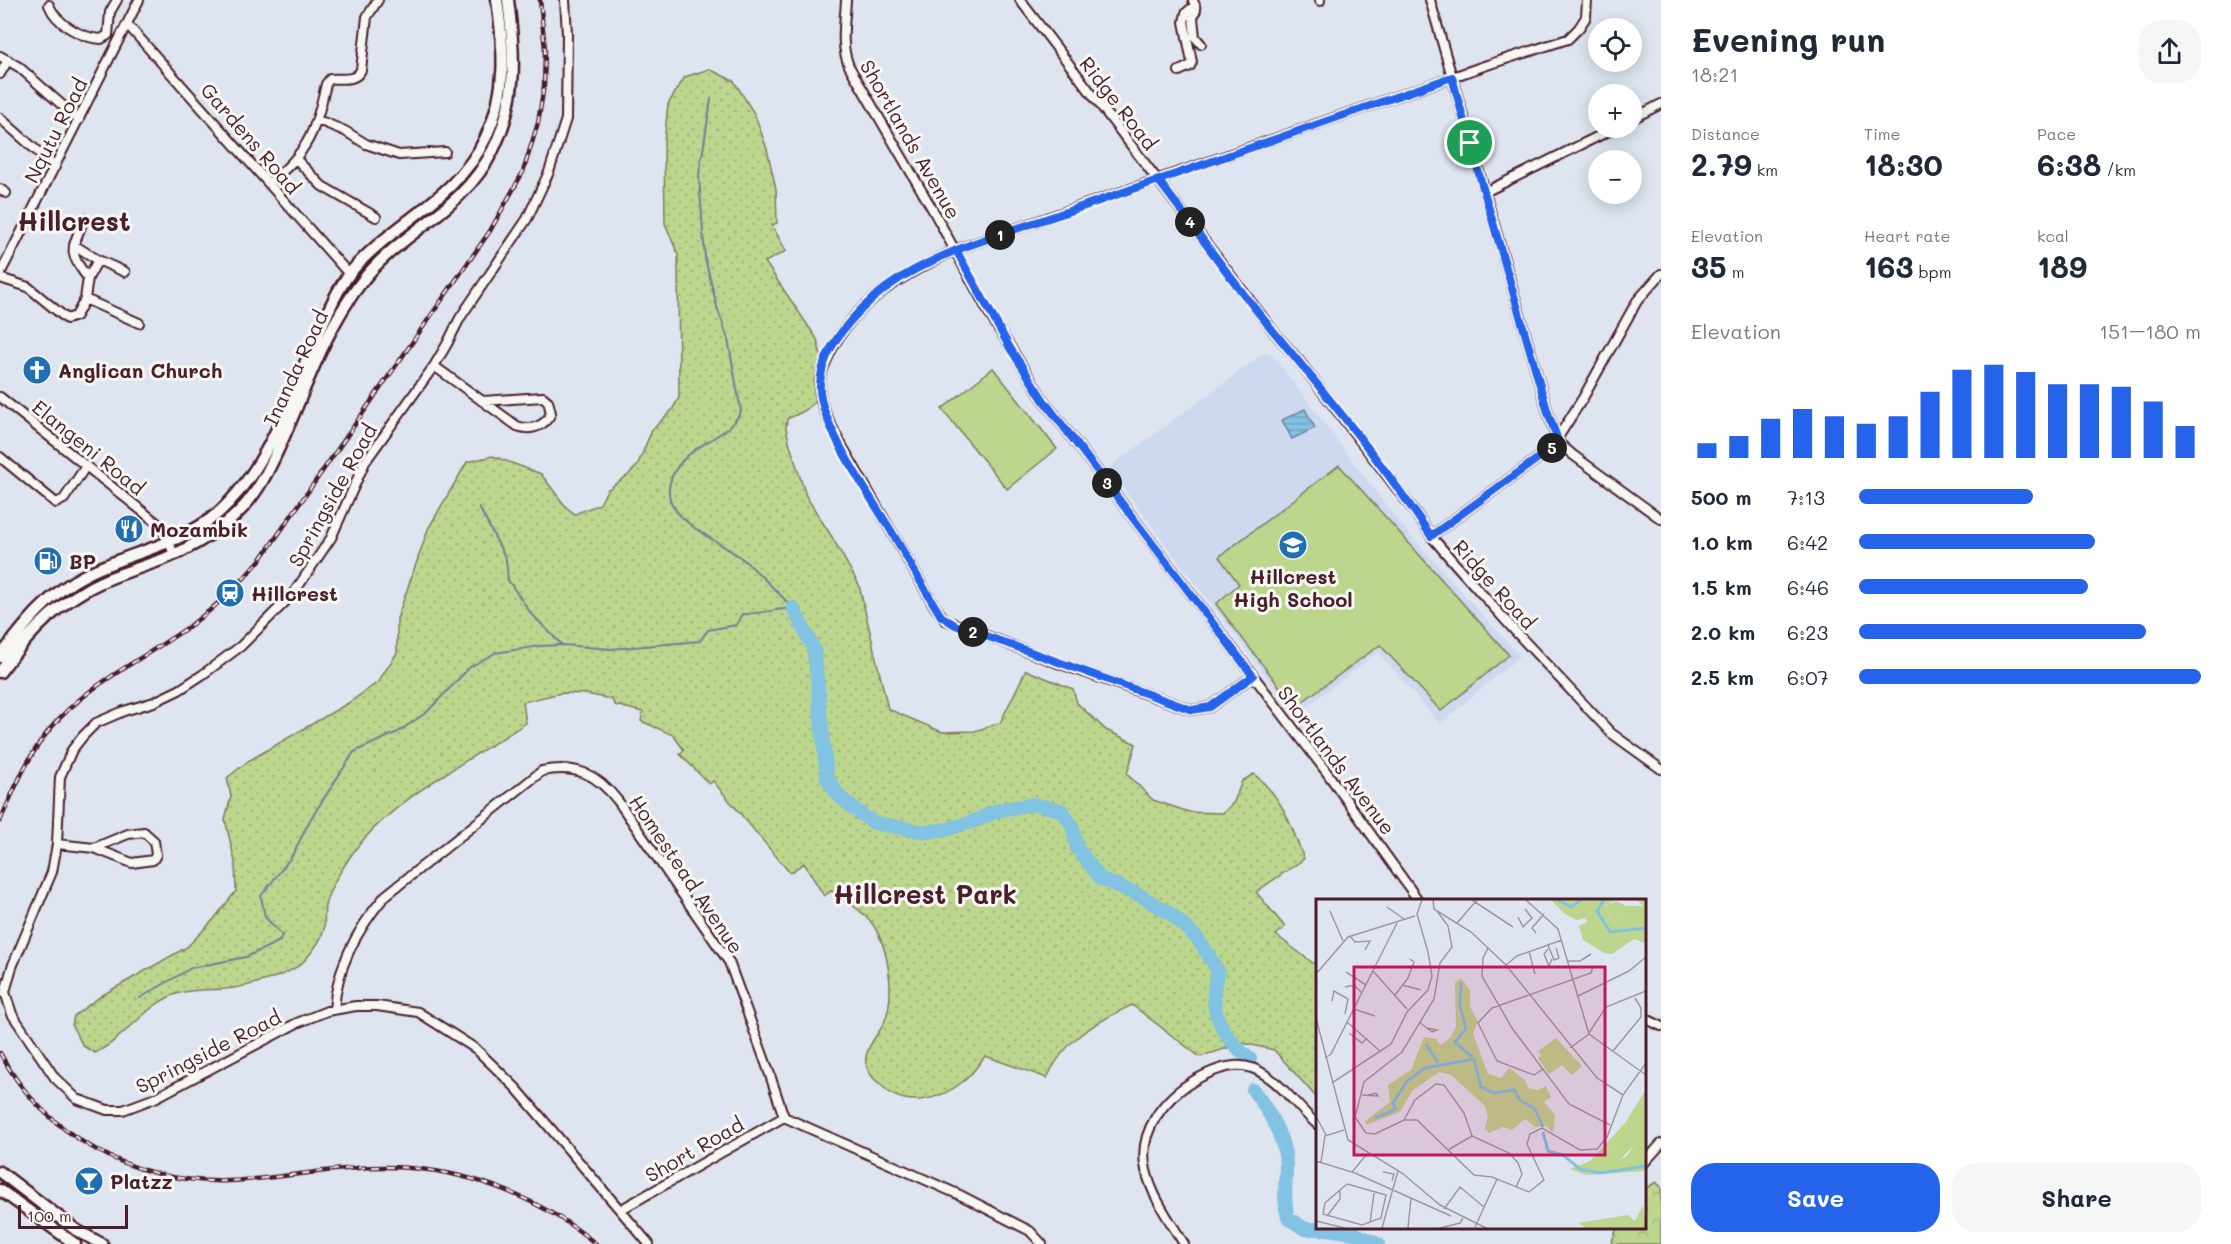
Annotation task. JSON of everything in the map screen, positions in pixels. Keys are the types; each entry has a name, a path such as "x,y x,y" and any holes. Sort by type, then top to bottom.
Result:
{"main road":[{"name":"Inanda Road","path":"0,657 27,622 67,586 101,567 186,534 229,503 256,470 278,426 322,324 349,274 385,239 450,188 480,149 495,114 503,76 503,47 497,0"},
{"name":"Inanda Road","path":"0,672 42,622 76,596 118,575 174,554 230,520 256,492 326,341 350,298 375,266 452,204 477,177 492,152 503,128 513,88 514,49 508,0"},
{"path":"0,1172 80,1241"},
{"path":"0,1190 80,1241 102,1244"}],"street":[{"path":"109,36 110,12 117,0"},
{"name":"Nqutu Road","path":"0,276 139,0"},
{"path":"269,183 296,159 312,136 326,84 330,79 354,78 361,70 367,17 378,0"},
{"name":"Springside Road","path":"565,0 566,119 549,172 527,219 460,318 434,366 365,462 331,538 293,594 241,646 202,675 154,702 110,716 96,723 83,736 67,759 60,777 57,844 52,872 12,967 5,992 12,1014 54,1078 77,1099 107,1110 123,1110 139,1105 297,1023 334,1009 377,1006 418,1012 476,1049 516,1088 649,1244"},
{"name":"Shortlands Avenue","path":"846,0 843,37 849,66 1010,348 1044,401 1325,770 1417,899"},
{"name":"Ridge Road","path":"1020,0 1274,332 1314,379 1431,536 1515,631 1611,733 1661,769"},
{"path":"1430,0 1558,441 1661,519"},
{"path":"1253,676 1210,707 1192,710 955,625 941,616 825,414 820,396 823,367 842,330 855,316 900,278 956,250 1452,77 1568,39 1586,17 1587,0"},
{"path":"1194,3 1196,10 1193,27 1195,37 1201,44"},
{"path":"1179,71 1190,66 1192,62 1184,22 1186,13 1194,3"},
{"path":"49,5 54,14 68,27 96,39 109,36"},
{"name":"Gardens Road","path":"127,24 349,274"},
{"path":"109,36 118,44"},
{"path":"0,56 19,67 79,120"},
{"path":"0,74 8,60"},
{"path":"1642,114 1661,104"},
{"path":"0,118 55,167"},
{"path":"318,120 345,131 366,144 399,155 445,152"},
{"path":"1485,192 1596,138"},
{"path":"296,159 322,186 375,217"},
{"path":"84,219 74,245 74,260 88,278"},
{"path":"74,245 98,260 125,272"},
{"path":"0,276 28,287 69,319 76,316 85,299 88,278 98,260"},
{"path":"1431,536 1558,441 1637,301 1661,274"},
{"path":"85,299 139,323"},
{"path":"434,366 482,401 522,428 532,428 542,424 551,413 548,401 543,397 482,401"},
{"name":"Elangeni Road","path":"0,397 162,527 174,554"},
{"path":"0,457 56,502 63,498 86,466"},
{"name":"Homestead Avenue","path":"334,1009 338,982 352,944 371,912 385,896 542,771 571,769 599,780 609,790 723,952 732,970 784,1117"},
{"path":"57,844 94,848 132,863 153,860 156,855 154,841 144,832 128,834 94,848"},
{"path":"1646,1019 1661,1026"},
{"path":"1184,1244 1159,1203 1145,1170 1147,1137 1152,1123 1166,1102 1190,1083 1211,1072 1234,1066 1247,1066 1264,1074 1316,1124"},
{"path":"784,1117 962,1196 1030,1231 1042,1244"},
{"name":"Short Road","path":"620,1210 784,1117"},
{"path":"1646,1161 1661,1144"}],"shaded area":[{"name":"Hillcrest High School","path":"1265,353 1272,354 1401,525 1520,656 1440,724 1378,652 1296,715 1108,468"}],"green space":[{"path":"709,69 734,81 755,115 767,149 776,189 777,223 772,225 786,251 765,262 817,339 822,359 815,402 804,411 787,419 786,428 806,496 859,585 888,709 942,732 975,731 1000,723 1026,670 1073,689 1077,703 1106,730 1136,744 1127,774 1153,800 1189,812 1223,813 1234,802 1242,781 1254,774 1264,783 1279,802 1304,859 1256,892 1285,927 1276,935 1316,965 1316,1097 1274,1050 1243,1043 1200,1057 1132,1005 1082,1033 1063,1052 1047,1078 985,1056 965,1080 945,1093 923,1100 912,1100 891,1093 872,1076 866,1064 867,1053 884,1023 890,999 886,957 871,922 831,891 824,896 804,863 790,873 713,781 709,784 680,754 684,750 673,735 641,721 643,712 615,705 611,699 586,694 561,693 523,702 526,723 433,782 388,815 352,854 340,872 327,899 321,937 311,953 298,966 279,976 244,986 194,990 176,994 155,1005 116,1040 95,1053 83,1046 72,1026 74,1016 101,996 187,947 214,919 236,891 235,862 225,819 231,797 227,778 248,761 350,702 378,682 397,653 397,619 428,529 467,462 493,456 541,474 566,507 575,514 600,504 607,490 637,466 652,430 672,410 679,398 678,255 665,223 664,143 668,104 685,77"},
{"path":"993,368 1057,449 1007,489 942,409"},
{"path":"1339,465 1509,655 1441,711 1380,645 1295,707 1216,604 1239,584 1219,557"},
{"path":"1656,1182 1661,1187 1661,1244 1611,1244 1617,1229 1646,1229 1646,1188"}],"water":[{"path":"1305,409 1315,428 1292,439 1282,420"}],"waterway":[{"path":"711,99 699,176 705,258 717,307 728,339 741,411 730,427 697,448 682,461 671,478 669,494 673,507 683,519 740,557 793,608"},
{"path":"479,507 506,559 508,580 530,612 562,645"},
{"path":"140,998 191,968 246,957 280,941 282,935 265,917 261,896 292,856 310,820 354,752 398,732 427,712 470,667 495,653 540,646 563,645 611,649 700,641 708,630 736,625 742,614 793,608"},
{"path":"793,608 814,649 827,778 839,796 874,823 926,832 972,822 999,810 1033,804 1061,810 1072,825 1077,848 1101,879 1141,896 1171,914 1198,939 1218,971 1214,997 1219,1020 1231,1041 1250,1059"},
{"path":"1253,1090 1280,1136 1286,1167 1285,1192 1288,1218 1305,1229 1328,1229 1354,1233 1378,1244"}],"railway":[{"path":"0,821 35,751 50,729 65,713 81,698 117,672 201,618 228,594 261,559 490,231 523,172 538,123 544,86 545,49 540,0"},
{"path":"0,1053 19,1083 42,1109 67,1131 96,1150 127,1164 160,1174 194,1180 229,1181 342,1169 387,1167 435,1171 485,1183 532,1202 596,1244"}],"place":[{"name":"Anglican Church","path":"37,370"},
{"name":"Mozambik","path":"129,529"},
{"name":"Hillcrest High School","path":"1293,545"},
{"name":"BP","path":"48,561"},
{"name":"Hillcrest","path":"230,593"},
{"name":"Platzz","path":"89,1181"}],"district":[{"name":"Hillcrest","path":"74,221"},
{"name":"Hillcrest Park","path":"925,894"}],"route":[{"path":"1470,143 1452,77 956,250 900,278 863,308 842,330 823,367 820,396 825,414 849,461 941,616 955,625 1180,707 1197,711 1210,707 1253,676 1155,544 1044,401 990,315 956,250 1158,180 1274,332 1314,379 1431,536 1559,443 1548,413 1470,143"}]}
